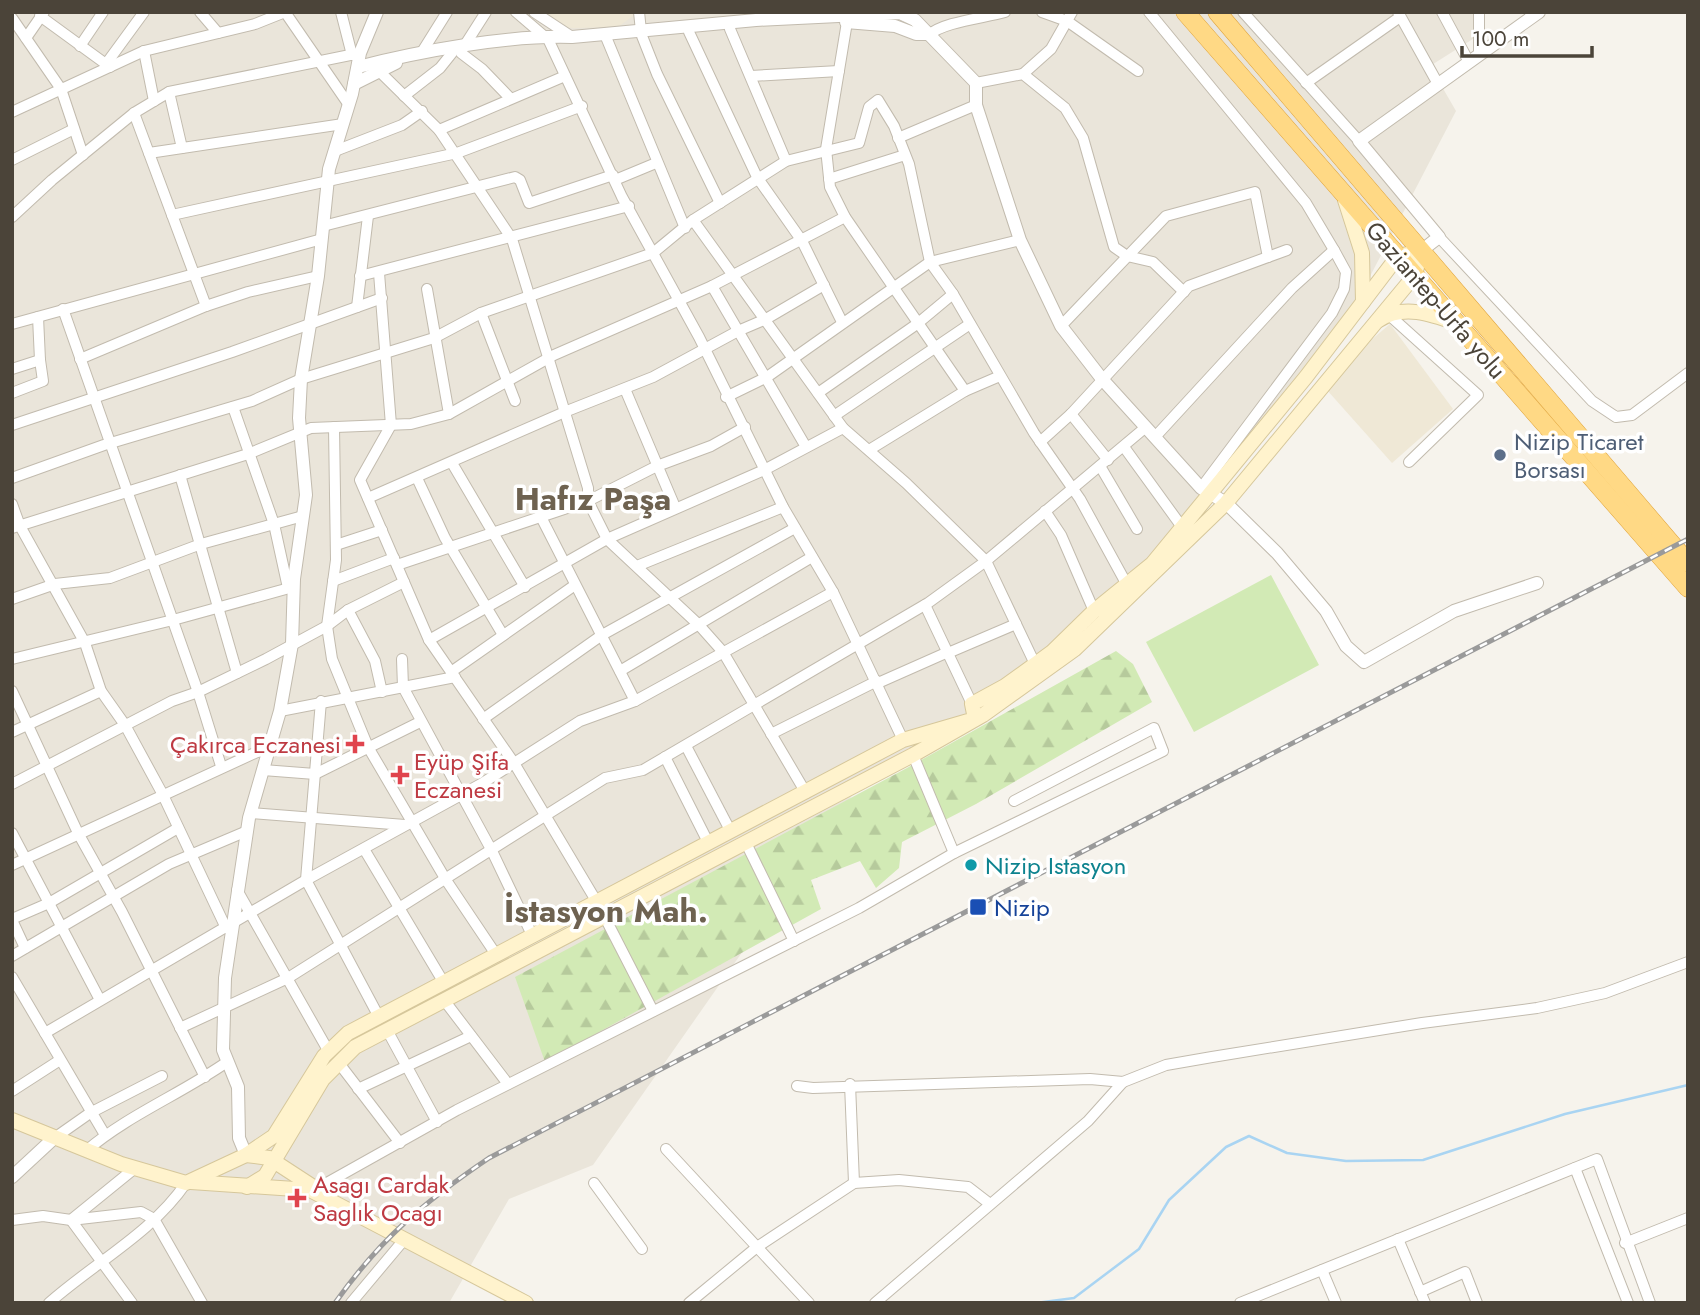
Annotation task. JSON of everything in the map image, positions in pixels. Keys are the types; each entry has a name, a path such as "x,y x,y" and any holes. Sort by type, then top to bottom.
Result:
{"highway":[{"name":"Gaziantep-Urfa yolu","path":"1185,12 1688,589"},
{"name":"Gaziantep-Urfa yolu","path":"1217,12 1688,563"}],"main road":[{"path":"1342,193 1362,253 1363,302"},
{"path":"187,1182 246,1154 274,1136 348,1033 534,937 601,910 746,843 913,755 983,715 1030,684 1074,649 1226,503 1371,324 1415,275 1421,251 1398,256 1205,492 1182,527 1152,564 1094,611 1052,652 1005,686 972,704 975,719 902,740 709,844 601,910 444,1000 333,1057 275,1163 265,1176 247,1187"},
{"path":"1371,324 1388,314 1422,311 1457,323"},
{"path":"12,1120 86,1151 187,1182 310,1190 526,1303"},
{"path":"246,1154 257,1155 275,1163 316,1189 537,1303"}],"street":[{"path":"80,46 103,12"},
{"path":"108,66 144,12"},
{"path":"200,12 218,33"},
{"path":"12,112 144,51 218,33 285,12 349,105"},
{"path":"341,12 357,58"},
{"path":"246,1154 239,1138 238,1087 222,1050 229,927 251,813 280,711 292,644 291,588 306,495 301,432 301,379 318,276 328,183 354,85 357,58 376,12"},
{"path":"422,52 447,12"},
{"path":"404,96 459,51 486,12"},
{"path":"516,12 546,39 582,106 614,177 726,397 745,427 783,507 833,592 878,682 902,740"},
{"path":"534,12 572,37"},
{"path":"639,12 642,33 657,74 720,204"},
{"path":"932,32 944,12"},
{"path":"354,85 400,62 546,39 847,22 895,26 916,34 1005,12"},
{"path":"1042,12 1069,17 1138,71"},
{"path":"1149,12 1306,203 1346,272 1344,289 1332,313 1205,492"},
{"path":"1243,12 1359,141 1440,237 1592,401 1616,417 1632,415 1688,373"},
{"path":"1441,12 1474,58"},
{"path":"1474,58 1479,12"},
{"path":"1359,141 1539,12"},
{"path":"546,39 606,37 795,15 900,13 915,20 932,32 976,83 976,105 1020,240 1061,326 1102,379 1205,492 1226,503 1277,554 1326,611 1346,646 1364,662 1454,611 1537,583"},
{"path":"26,38 42,14 108,66"},
{"path":"1306,83 1399,15 1438,84"},
{"path":"976,83 1023,74 1051,49 1069,17"},
{"path":"12,18 61,89 83,155"},
{"path":"847,22 826,149 829,179 845,217 965,391"},
{"path":"730,29 786,161"},
{"path":"688,32 757,177 802,241 842,322"},
{"path":"606,37 656,163 689,224 734,275 843,428 986,561 1035,664"},
{"path":"144,51 154,101"},
{"path":"12,217 134,113 169,92 318,61 459,51 482,69 510,98"},
{"path":"379,71 439,130 457,153 512,239 567,411 588,488 588,501 607,539 668,599 699,625 723,652 806,793"},
{"path":"751,76 839,71"},
{"path":"1023,74 1065,108 1083,138 1114,247 1127,256 1153,262 1184,292"},
{"path":"439,130 565,76"},
{"path":"169,92 182,148"},
{"path":"12,478 109,443 233,407 301,379 434,338 481,313 532,298 653,253 689,224 757,177 786,161 859,143 869,107 878,100 905,155 930,262 953,294 1040,442 1073,488 1126,583"},
{"path":"898,138 976,105"},
{"path":"172,215 457,153 582,106"},
{"path":"335,151 402,125 422,111"},
{"path":"134,113 206,306"},
{"path":"149,153 343,124"},
{"path":"12,160 74,129"},
{"path":"829,179 905,155"},
{"path":"12,324 194,275 368,216 479,186 519,178 526,200 531,202 656,163"},
{"path":"1061,326 1166,216 1255,192 1268,257"},
{"path":"360,276 512,239 629,206"},
{"path":"357,307 368,216"},
{"path":"16,527 248,454 311,428 411,424 449,414 550,359 712,286 845,217"},
{"path":"1421,251 1440,237"},
{"path":"726,397 767,377 930,262 1020,240"},
{"path":"1040,442 1071,414 1189,285 1287,250"},
{"path":"1155,437 1292,288 1334,250"},
{"path":"379,273 388,352 391,425 360,480 429,640 514,763 601,910 653,1011"},
{"path":"80,359 206,306 248,292 318,276"},
{"path":"368,498 567,411 625,389 766,319 824,285"},
{"path":"712,286 806,447"},
{"path":"428,289 434,338 449,414"},
{"path":"818,393 917,324 953,294"},
{"path":"12,425 94,400 382,298"},
{"path":"63,309 198,692 221,766"},
{"path":"481,313 515,401"},
{"path":"1388,314 1478,395 1409,462"},
{"path":"12,393 43,381 38,317"},
{"path":"834,416 970,324"},
{"path":"12,369 40,360"},
{"path":"869,450 965,391 1000,376"},
{"path":"625,389 675,507"},
{"path":"233,407 274,524 291,588"},
{"path":"1071,414 1104,463 1137,529"},
{"path":"334,427 336,545 327,626 332,659 368,747 409,823 497,956"},
{"path":"333,581 588,501 657,466 711,446 745,427"},
{"path":"180,1028 224,1010 288,978 492,852 605,778 643,770 925,605 986,561 1146,427"},
{"path":"429,640 566,565 607,539 764,470 843,428"},
{"path":"1124,447 1182,527"},
{"path":"452,463 525,587"},
{"path":"180,475 237,673"},
{"path":"416,478 450,545 503,635"},
{"path":"12,504 16,527 55,584 85,643 101,691 125,725 162,793 190,855 229,927"},
{"path":"637,566 783,507"},
{"path":"1045,511 1061,535 1094,611"},
{"path":"540,515 635,701"},
{"path":"12,599 55,584 110,578 201,544 303,516"},
{"path":"483,719 602,635 795,528"},
{"path":"336,545 382,530"},
{"path":"620,671 812,557"},
{"path":"12,784 172,701 237,673 327,626 348,610 404,582"},
{"path":"280,711 321,701 347,700 453,674 575,585"},
{"path":"12,659 85,643 291,588"},
{"path":"45,1033 306,880 462,795 580,721 635,701 833,592"},
{"path":"925,605 972,704"},
{"path":"348,610 375,661 382,692"},
{"path":"771,733 878,682 1016,624"},
{"path":"402,659 403,687 492,852 534,937"},
{"path":"12,691 78,833 102,874 205,1077"},
{"path":"12,732 101,691"},
{"path":"321,701 306,880 379,1017"},
{"path":"263,770 315,774 421,722"},
{"path":"316,1189 508,1084 794,941 954,853 1163,751 1154,729 1014,801"},
{"path":"12,865 162,793 270,746"},
{"path":"686,746 732,832"},
{"path":"913,755 954,853"},
{"path":"665,757 709,844"},
{"path":"251,813 409,823"},
{"path":"24,948 12,920 102,874 178,828"},
{"path":"12,956 113,896 190,855 247,831"},
{"path":"12,833 100,1000"},
{"path":"746,843 794,941"},
{"path":"363,849 444,984"},
{"path":"237,890 333,1057 400,1143"},
{"path":"875,1303 1088,1121 1123,1082 1166,1065 1422,1023 1536,1008 1605,993 1688,962"},
{"path":"12,976 104,1135"},
{"path":"444,1000 508,1084"},
{"path":"387,1030 437,1122"},
{"path":"358,1088 409,1068 471,1036"},
{"path":"12,1091 60,1060"},
{"path":"86,1151 104,1135 227,1062"},
{"path":"12,1177 53,1139 90,1113 162,1076"},
{"path":"797,1086 813,1088 850,1084 1090,1079 1123,1082"},
{"path":"850,1084 854,1182"},
{"path":"666,1149 809,1303"},
{"path":"1248,1301 1597,1160 1625,1243 1650,1303"},
{"path":"71,1220 135,1168"},
{"path":"1575,1168 1628,1303"},
{"path":"689,1303 757,1247 854,1182 899,1180 968,1187 990,1204"},
{"path":"49,1303 154,1219 175,1199 187,1182"},
{"path":"594,1184 642,1249"},
{"path":"12,1220 43,1216 71,1220 141,1212 154,1219 202,1303"},
{"path":"1625,1243 1688,1218"},
{"path":"71,1220 101,1260 121,1298 132,1303"},
{"path":"1398,1239 1423,1297 1465,1272 1477,1303"},
{"path":"351,1303 403,1241"},
{"path":"1322,1270 1336,1303"}],"shaded area":[{"path":"12,12 1475,12 1476,37 1430,66 1456,111 1339,336 1161,566 1019,688 858,787 593,1165 509,1199 449,1303 12,1303"},
{"path":"543,12 632,12 633,16 618,27 573,28 564,27"},
{"path":"1390,324 1453,409 1392,463 1327,390 1362,348"}],"green space":[{"path":"1271,575 1319,665 1194,732 1146,642"},
{"path":"1116,651 1133,664 1152,702 976,804 902,842 899,868 876,888 860,861 811,880 821,909 545,1062 515,977 907,768"}],"waterway":[{"path":"1036,1303 1074,1298 1139,1249 1169,1200 1226,1147 1249,1136 1287,1153 1346,1161 1423,1160 1565,1114 1688,1085"}],"railway":[{"path":"335,1303 369,1259 405,1223 444,1190 489,1158 1688,539"}],"place":[{"name":"Nizip Ticaret Borsası","path":"1500,455"},
{"name":"Çakırca Eczanesi","path":"355,744"},
{"name":"Eyüp Şifa Eczanesi","path":"400,775"},
{"name":"Nizip Istasyon","path":"971,865"},
{"name":"Nizip","path":"978,907"},
{"name":"Asagı Cardak Saglık Ocagı","path":"297,1198"}],"district":[{"name":"Hafız Paşa","path":"593,499"},
{"name":"İstasyon Mah.","path":"606,911"}]}
